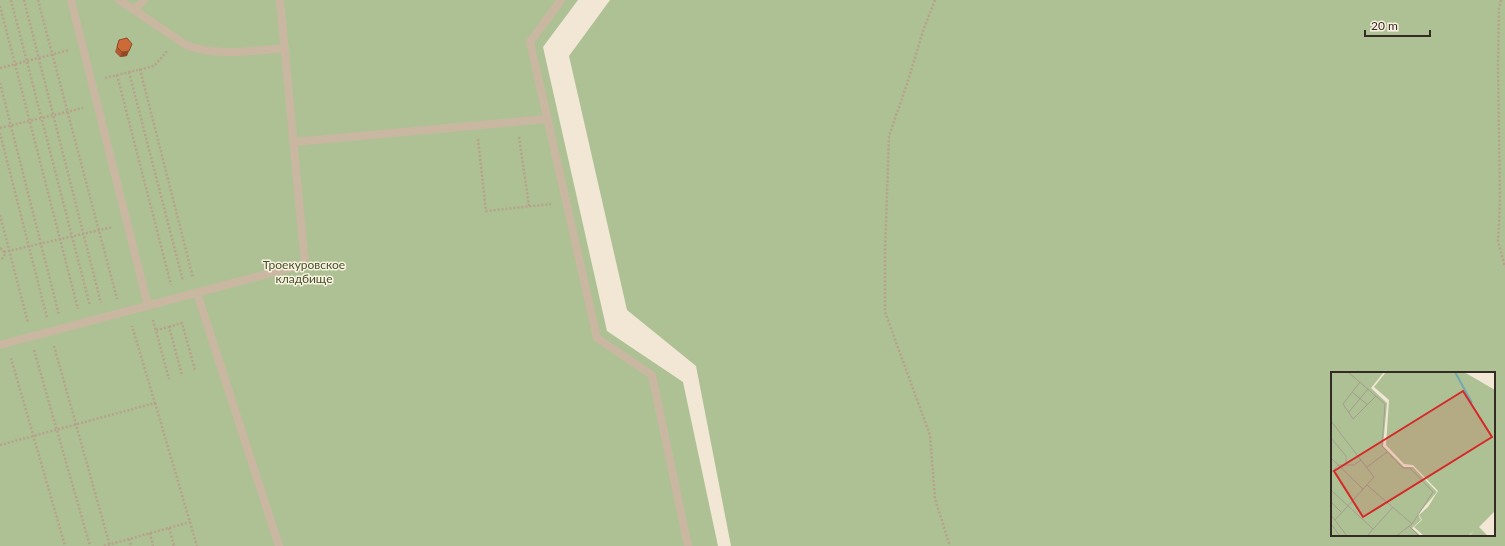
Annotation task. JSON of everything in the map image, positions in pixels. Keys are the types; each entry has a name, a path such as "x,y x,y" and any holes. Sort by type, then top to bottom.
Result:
{"lane":[{"path":"71,0 148,306"},
{"path":"119,0 186,45 195,49 227,53 285,48"},
{"path":"134,10 144,0"},
{"path":"3,344 305,264 280,0"},
{"path":"560,0 530,42 597,338 652,375 688,546"},
{"path":"294,142 547,119"},
{"path":"196,293 279,546"}],"path":[{"path":"11,0 93,320"},
{"path":"24,0 104,317"},
{"path":"38,0 99,230 124,312 155,403 197,546"},
{"path":"935,0 923,31 889,136 884,252 885,312 930,435 935,499 950,546"},
{"path":"1501,0 1499,8 1498,68 1500,202 1498,241 1505,267"},
{"path":"0,6 82,324"},
{"path":"91,81 154,66 177,39"},
{"path":"0,68 83,47"},
{"path":"140,69 196,293"},
{"path":"129,72 186,296"},
{"path":"117,75 175,299"},
{"path":"0,82 62,329"},
{"path":"0,128 97,105"},
{"path":"517,122 529,206"},
{"path":"476,125 486,211 567,202"},
{"path":"0,133 50,332 110,545"},
{"path":"0,215 31,337 90,546"},
{"path":"4,252 128,224"},
{"path":"0,248 4,252"},
{"path":"0,260 4,256 4,252"},
{"path":"148,306 169,379"},
{"path":"156,330 182,323 195,370"},
{"path":"169,327 182,375"},
{"path":"3,344 33,436 65,546"},
{"path":"0,445 155,403"},
{"path":"104,546 190,522"},
{"path":"168,528 174,546"},
{"path":"150,533 154,546"},
{"path":"129,539 131,546"}],"green space":[{"name":"Троекуровское кладбище","path":"0,0 578,0 543,47 607,331 683,382 718,546 0,546"},
{"path":"610,0 1505,0 1505,546 731,546 696,366 627,310 569,56"}],"building":[{"path":"127,38 132,44 129,51 122,52 117,47 119,40"}]}
